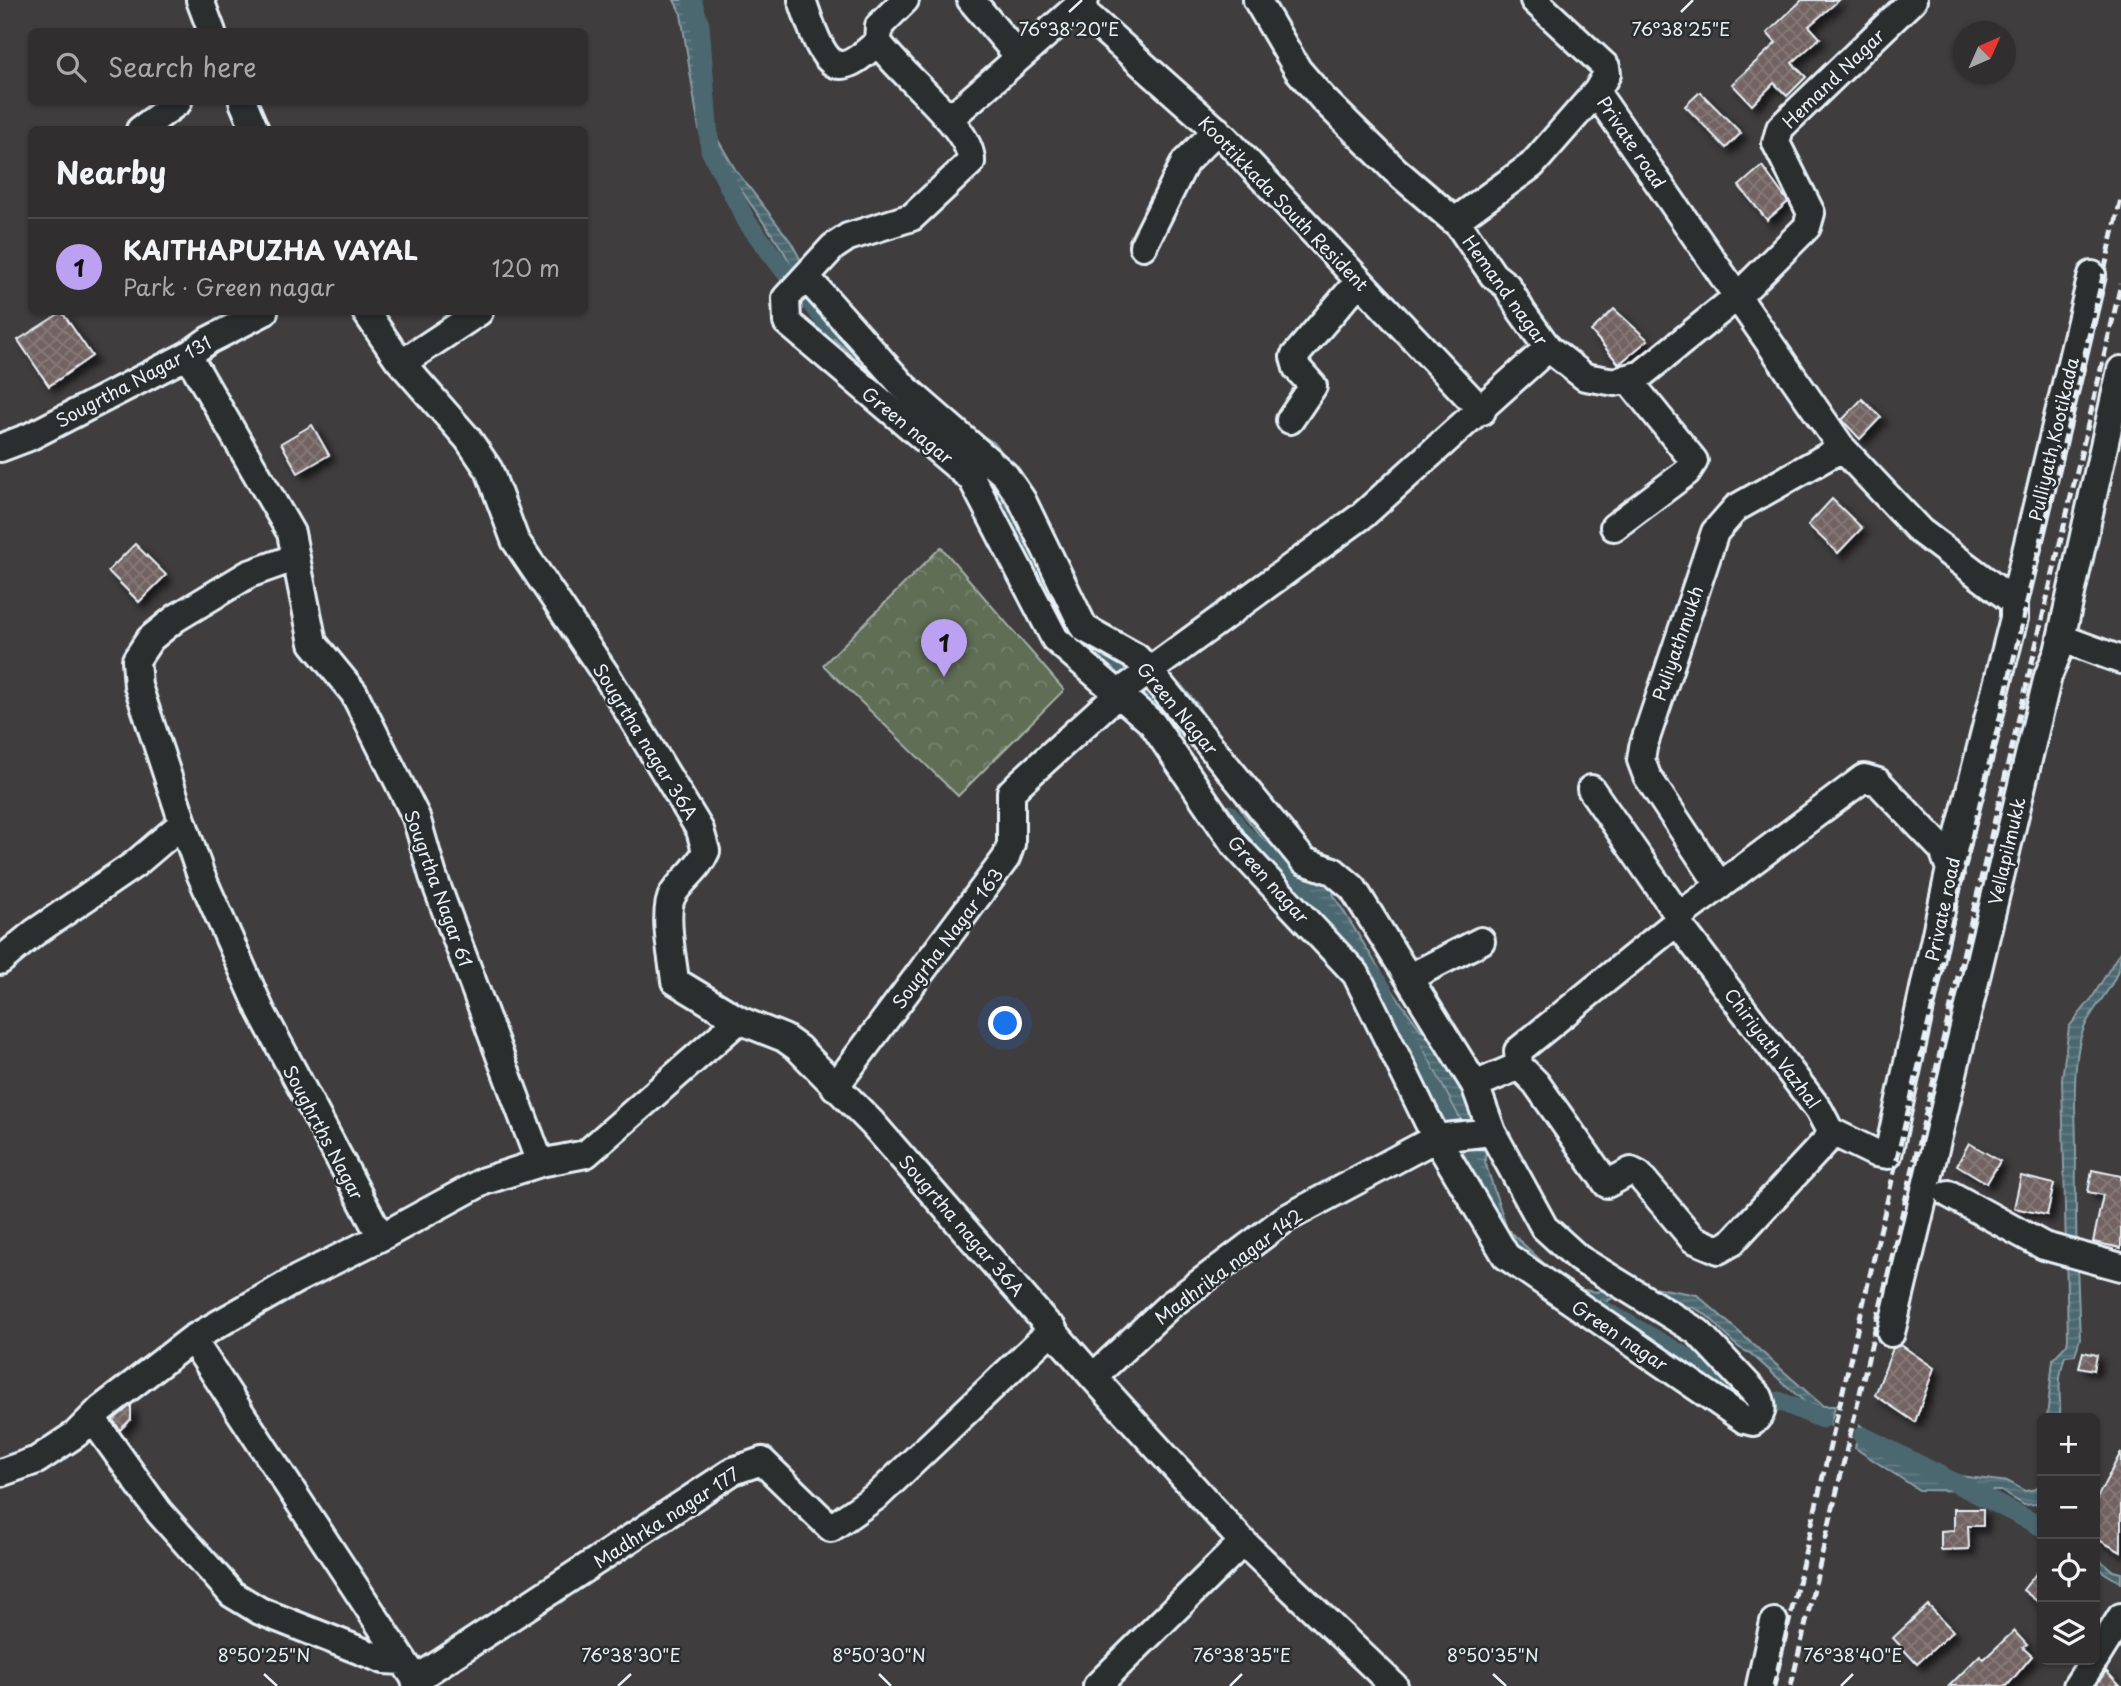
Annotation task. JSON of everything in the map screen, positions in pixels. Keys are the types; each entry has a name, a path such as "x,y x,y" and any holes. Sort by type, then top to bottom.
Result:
{"street":[{"path":"200,0 210,28"},
{"path":"802,0 822,52 830,62 841,65 852,62 878,42 879,26 905,0"},
{"path":"971,0 1019,57"},
{"name":"Hemand nagar","path":"1257,0 1292,62 1323,99 1395,170 1455,221 1493,275 1507,286 1521,312 1548,348 1585,377 1615,383 1627,379"},
{"name":"Private road","path":"1455,221 1532,165 1597,91 1607,74 1606,67 1534,0"},
{"name":"Hemand Nagar","path":"1738,296 1807,227 1811,213 1776,143 1780,128 1913,0"},
{"path":"949,119 1081,3"},
{"name":"Koottikkada South Resident","path":"1081,3 1217,130 1482,411"},
{"name":"Green nagar","path":"878,42 887,55 949,119 972,151 971,162 912,217 848,237 833,247 786,298 787,322 972,479 1055,639 1152,723 1235,845 1356,974 1436,1138 1506,1256 1745,1420 1753,1422 1761,1415 1763,1407 1759,1397 1698,1332 1578,1258 1544,1227 1492,1132"},
{"name":"Private road","path":"1597,91 1842,448 1920,531 2014,603 2014,618 1950,869 1888,1155 1875,1153 1830,1131"},
{"path":"145,126 174,105"},
{"path":"249,105 254,126"},
{"path":"1143,246 1185,162 1217,130"},
{"name":"Pulliyath,Kootikada","path":"2014,603 2092,275"},
{"name":"Green Nagar","path":"806,277 904,387 1004,475 1022,500 1084,628 1136,657 1304,861 1333,871 1353,888 1410,976 1475,1085 1492,1132"},
{"path":"1290,420 1313,386 1297,368 1294,357 1359,281"},
{"path":"1614,527 1687,472 1694,461 1627,379 1642,374 1738,296"},
{"name":"Sougrtha Nagar 131","path":"0,449 29,437 188,355 209,340 258,315"},
{"name":"Sougrtha nagar 36A","path":"368,315 402,363 468,439 489,470 515,540 608,678 700,830 706,851 699,867 672,895 668,910 675,981 739,1020 784,1038 872,1123 1093,1377 1244,1542 1394,1686"},
{"path":"402,363 474,315"},
{"name":"Sougrha Nagar 163","path":"835,1087 1006,858 1011,844 1011,792 1119,693 1363,515 1482,411 1548,348"},
{"name":"Sougrtha Nagar 61","path":"188,355 291,533 313,643 354,694 416,817 433,876 540,1163"},
{"name":"Vellapilmukk","path":"1891,1333 1958,1062 2006,846 2048,676 2061,638 2121,370"},
{"name":"Puliyathmukh","path":"1720,886 1647,776 1641,760 1643,747 1715,532 1736,508 1842,448"},
{"name":"Soughrths Nagar","path":"295,558 248,574 176,618 150,639 136,660 138,686 205,886 261,1011 381,1237"},
{"path":"2061,638 2121,660"},
{"path":"1830,1131 1825,1142 1731,1243 1719,1250 1704,1246 1693,1239 1639,1175 1631,1171 1607,1184 1536,1083 1519,1066 1518,1051 1678,919 1864,778 1878,782 1943,850 1950,869"},
{"path":"1591,789 1678,919"},
{"path":"0,961 33,933 135,864 183,822"},
{"name":"Chiriyath Vazhal","path":"1678,919 1819,1110 1830,1131"},
{"path":"1410,976 1481,941"},
{"path":"0,1473 37,1460 76,1434 92,1418 192,1339 297,1279 484,1181 540,1163 586,1154 739,1020"},
{"path":"1475,1085 1519,1066"},
{"name":"Madhrika nagar 142","path":"1093,1377 1169,1306 1284,1219 1436,1138 1492,1132"},
{"path":"1949,1194 2044,1246 2121,1267"},
{"name":"Madhrka nagar 177","path":"413,1676 733,1471 762,1461 831,1528 877,1495 1053,1329"},
{"path":"192,1339 413,1676"},
{"path":"92,1418 159,1512 232,1594 260,1611 384,1660 413,1676"},
{"path":"1097,1686 1244,1542"},
{"path":"2100,1650 2121,1617"},
{"path":"1760,1686 1774,1622"},
{"path":"2077,1686 2090,1665"}],"green space":[{"path":"941,547 1064,690 958,796 823,665"}],"water":[{"path":"674,0 689,0 693,8 708,112 718,140 735,169 791,242 825,305 962,423 996,444 1010,464 1087,617 1146,681 1074,632 1001,471 870,372 826,332 784,252 699,129 681,14"},
{"path":"1181,685 1198,705 1225,757 1340,888 1333,894 1394,993 1421,1030 1433,1027 1486,1128 1465,1128 1422,1047 1373,981 1343,930 1310,886 1275,855 1244,815 1213,763 1177,687"},
{"path":"2121,950 2115,977 2089,1019 2079,1045 2075,1098 2080,1338 2075,1355 2065,1356 2062,1366 2060,1413 2048,1413 2053,1359 2067,1344 2068,1338 2062,1079 2069,1027 2092,998"},
{"path":"1487,1136 1485,1162 1507,1229 1563,1281 1578,1289 1597,1292 1620,1281 1697,1295 1823,1406 1835,1406 1830,1425 1750,1353 1736,1345 1704,1313 1692,1307 1664,1305 1622,1293 1600,1305 1583,1302 1548,1283 1489,1225 1469,1138"},
{"path":"1860,1425 1917,1471 2009,1482 2025,1491 2037,1488 2037,1505 2024,1505 2001,1491 1919,1490 1855,1448"},
{"path":"2100,1560 2113,1571 2121,1573 2121,1583 2100,1570"}],"building":[{"path":"1802,0 1839,0 1809,26 1820,38 1792,63 1806,77 1787,96 1774,83 1752,105 1732,84 1776,43 1767,33"},
{"path":"1700,92 1741,133 1726,148 1685,106"},
{"path":"1762,166 1788,202 1767,220 1739,186"},
{"path":"1614,309 1648,340 1619,364 1591,331"},
{"path":"57,315 64,315 92,356 49,386 18,340"},
{"path":"1862,399 1881,417 1860,439 1842,420"},
{"path":"312,425 329,455 298,473 281,443"},
{"path":"1832,499 1862,528 1838,553 1808,525"},
{"path":"135,544 166,575 139,602 108,571"},
{"path":"1969,1143 2000,1161 1987,1183 1957,1165"},
{"path":"2092,1170 2121,1176 2121,1248 2093,1242 2103,1195 2088,1192"},
{"path":"2021,1176 2054,1184 2047,1215 2014,1208"},
{"path":"1901,1345 1934,1368 1915,1422 1875,1395 1893,1348"},
{"path":"2083,1352 2097,1355 2094,1370 2079,1367"},
{"path":"131,1405 131,1419 120,1430 113,1420"},
{"path":"2121,1452 2121,1552 2100,1541 2100,1492"},
{"path":"1954,1509 1983,1509 1983,1526 1968,1526 1969,1549 1941,1550 1941,1531 1954,1530"},
{"path":"2037,1572 2037,1601 2023,1590"},
{"path":"1928,1605 1953,1631 1917,1664 1893,1638"},
{"path":"2014,1631 2027,1645 2023,1648 2032,1656 2007,1686 1949,1686 1980,1655 1984,1659"},
{"path":"2106,1671 2120,1686 2097,1684"}],"waterway":[{"path":"692,0 700,25 710,150 747,222 786,273"},
{"path":"803,293 831,329"},
{"path":"979,464 1009,503 1057,620 1127,669"},
{"path":"1148,691 1177,738"},
{"path":"1229,814 1242,833 1300,886 1378,982 1449,1121"},
{"path":"1459,1144 1487,1203"},
{"path":"1605,1311 1731,1382"},
{"path":"1779,1401 1822,1419"},
{"path":"1863,1436 2037,1524"}],"railway":[{"path":"1774,1686 2121,199"},
{"path":"1791,1686 2121,284"}],"place":[{"name":"KAITHAPUZHA VAYAL","path":"944,677"}]}
